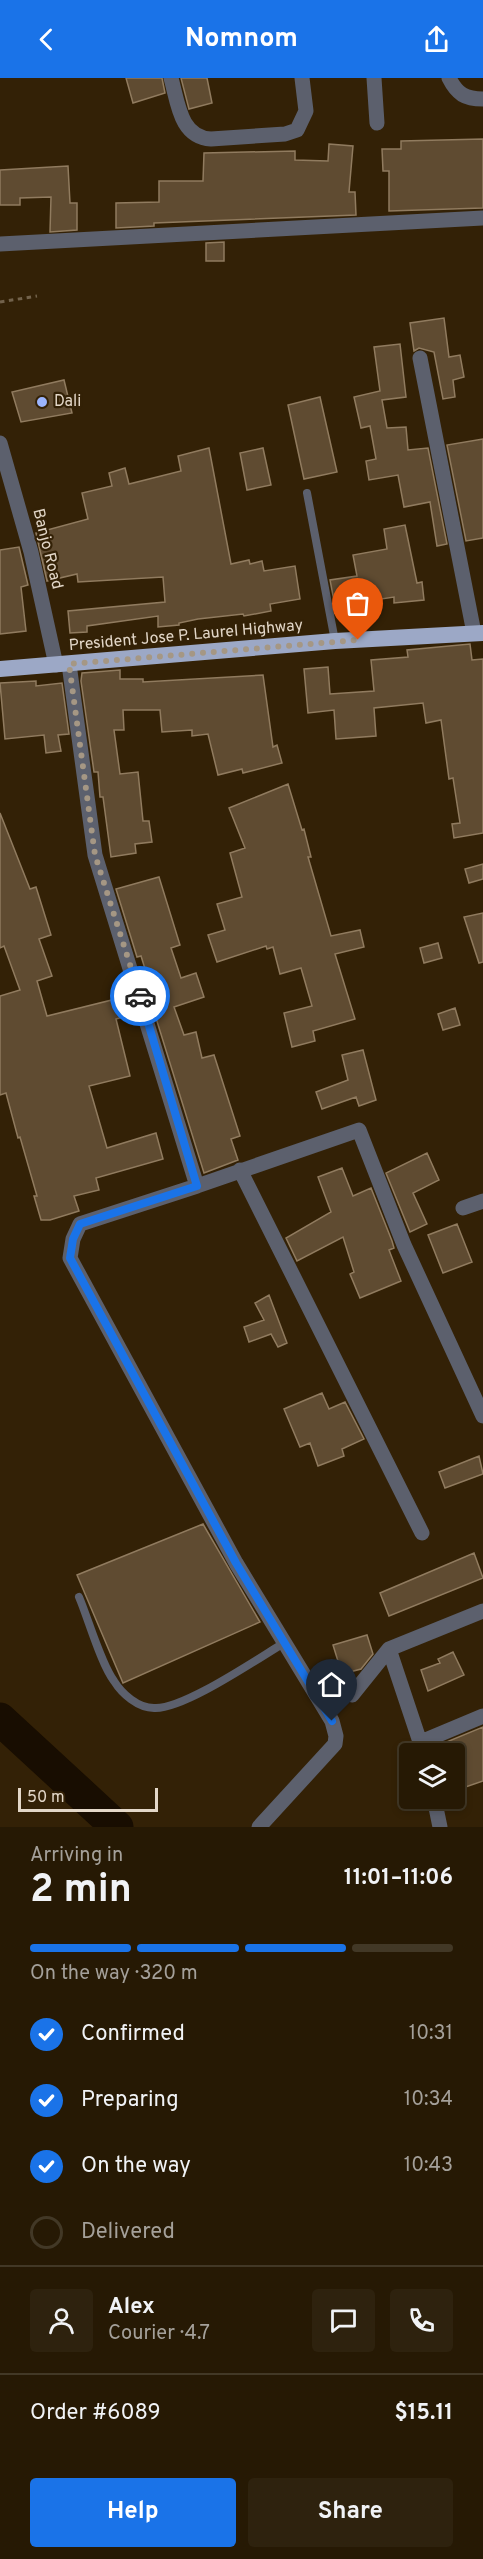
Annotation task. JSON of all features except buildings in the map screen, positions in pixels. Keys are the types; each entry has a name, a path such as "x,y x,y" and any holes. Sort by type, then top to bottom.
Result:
{"highway":[{"name":"President Jose P. Laurel Highway","path":"0,669 335,641 478,633"}],"street":[{"path":"171,78 186,129 200,138 211,138 285,134 297,130 306,111 302,78"},
{"path":"374,78 377,123"},
{"path":"449,78 455,91 468,99 483,99"},
{"path":"0,244 483,218"},
{"path":"420,358 478,633"},
{"name":"Banjo Road","path":"0,443 62,665 95,855 197,1186"},
{"path":"259,1827 334,1744 336,1736 332,1721 236,1563 70,1258 73,1239 80,1224 359,1130 404,1245 483,1416"},
{"path":"240,1170 422,1533"},
{"path":"463,1208 483,1201"},
{"path":"352,1695 389,1649 483,1611"},
{"path":"389,1649 420,1743"},
{"path":"432,1743 483,1716"},
{"path":"436,1809 440,1827"}],"lane":[{"path":"307,493 335,641"},
{"path":"79,1597 113,1681 134,1702 153,1709 169,1707 192,1696 284,1644"}],"path":[{"path":"0,302 37,296"}],"waterway":[{"path":"0,1719 117,1827"}],"way so far":[{"path":"140,996 95,855 69,664 358,640"}],"place":[{"name":"Dali","path":"42,402"}],"route":[{"path":"140,996 197,1186 80,1224 73,1239 70,1258 236,1563 332,1721"}]}
